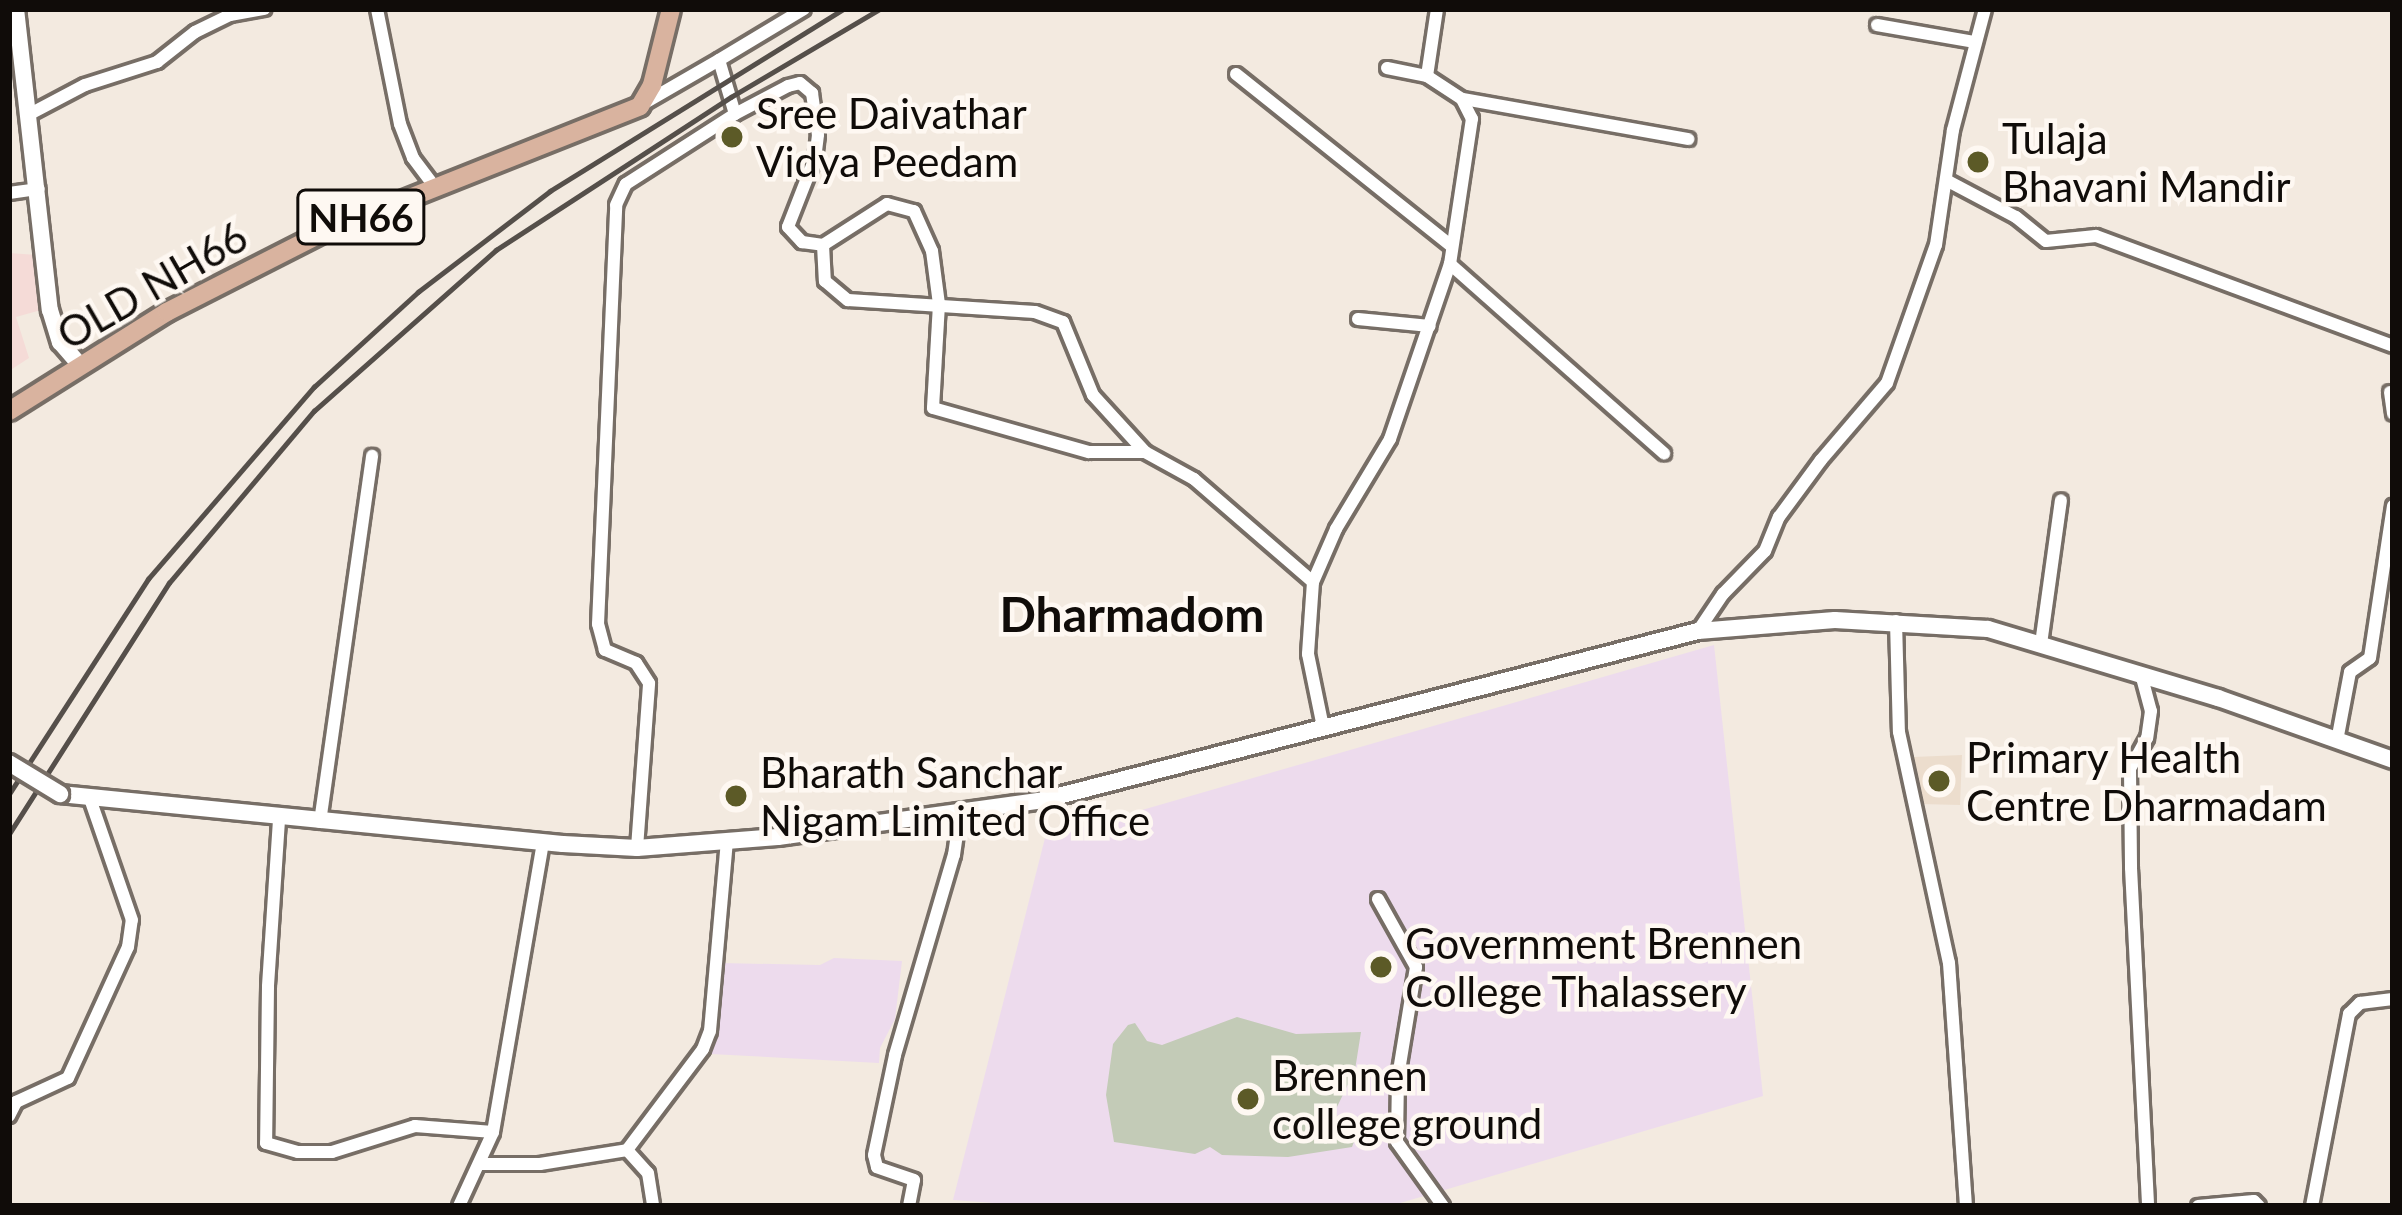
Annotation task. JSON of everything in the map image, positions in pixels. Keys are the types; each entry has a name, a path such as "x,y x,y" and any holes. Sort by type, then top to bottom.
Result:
{"main road":[{"path":"16,9 50,310 60,342 81,366"},
{"path":"640,106 652,85 671,9"},
{"name":"OLD NH66","path":"9,411 167,312 324,232 640,106"},
{"path":"9,763 60,794 279,820 637,848 727,842 1064,795 1698,632 1775,622 1896,621 1988,628 2393,760"}],"street":[{"path":"28,115 85,85 157,62 230,15 264,9"},
{"path":"376,9 400,124 413,158 436,188"},
{"path":"640,106 804,9"},
{"path":"1427,76 1437,9"},
{"path":"1698,632 1723,594 1765,551 1780,517 1821,460 1887,383 1936,244 1974,42 1985,9"},
{"path":"1877,25 1974,42"},
{"path":"719,60 736,114"},
{"path":"1388,68 1427,76 1462,99 1688,139"},
{"path":"1237,74 1292,123 1450,245"},
{"path":"637,848 649,683 636,663 604,650 598,624 616,205 626,184 788,86 808,87 818,135 788,226 802,242 823,245 887,204 904,204 914,211 932,251 939,304 933,408 1088,452 1145,452"},
{"path":"1323,727 1308,654 1313,582 1336,529 1390,439 1450,264 1471,132 1462,99"},
{"path":"1946,180 2016,217 2047,241 2096,236 2393,346"},
{"path":"9,193 39,189"},
{"path":"823,245 825,281 839,296 1035,312 1063,322 1093,394 1145,452 1194,479 1313,582"},
{"path":"1450,264 1664,453"},
{"path":"1358,319 1430,326"},
{"path":"2390,392 2393,414"},
{"path":"320,822 372,456"},
{"path":"2041,644 2061,500"},
{"path":"2337,741 2350,672 2370,658 2393,506"},
{"path":"1896,621 1899,732 1949,963 1966,1206"},
{"path":"2140,674 2151,710 2147,738 2130,770 2148,1206"},
{"path":"9,1116 16,1102 68,1078 128,947 132,920 90,799"},
{"path":"909,1206 914,1180 878,1167 874,1155 895,1055 954,855 960,813"},
{"path":"279,820 268,987 266,1143 298,1152 332,1152 415,1126 493,1132"},
{"path":"459,1206 493,1132 543,842"},
{"path":"479,1164 554,1163 626,1150 710,1031 727,842"},
{"path":"1378,899 1416,967 1398,1077 1397,1142 1443,1206"},
{"path":"2312,1206 2349,1014 2360,1003 2393,999"},
{"path":"626,1150 648,1173 653,1206"},
{"path":"2198,1206 2254,1201 2259,1206"}],"shaded area":[{"path":"9,253 37,255 41,310 16,317 29,358 9,371"},
{"name":"Government Brennen College Thalassery","path":"1714,645 1763,1096 1390,1206 1037,1206 953,1200 1045,838"},
{"name":"Primary Health Centre Dharmadam","path":"1962,755 1960,805 1920,804 1913,757"},
{"path":"834,958 902,961 895,1019 880,1048 879,1063 711,1054 720,963 820,965"}],"green space":[{"path":"1237,1017 1296,1034 1361,1032 1355,1070 1336,1109 1338,1121 1350,1128 1355,1139 1352,1147 1288,1157 1222,1155 1210,1147 1195,1154 1114,1142 1106,1095 1113,1044 1128,1025 1135,1023 1147,1041 1162,1045"}],"railway":[{"path":"9,794 148,579 314,387 418,292 550,191 843,9"},
{"path":"9,834 169,583 314,411 496,250 731,97 880,9"}],"place":[{"name":"Sree Daivathar Vidya Peedam","path":"732,137"},
{"name":"Tulaja Bhavani Mandir","path":"1978,162"},
{"name":"Primary Health Centre Dharmadam","path":"1939,781"},
{"name":"Bharath Sanchar Nigam Limited Office","path":"736,796"},
{"name":"Government Brennen College Thalassery","path":"1381,967"},
{"name":"Brennen college ground","path":"1248,1099"}],"district":[{"name":"Dharmadom","path":"1132,614"}]}
